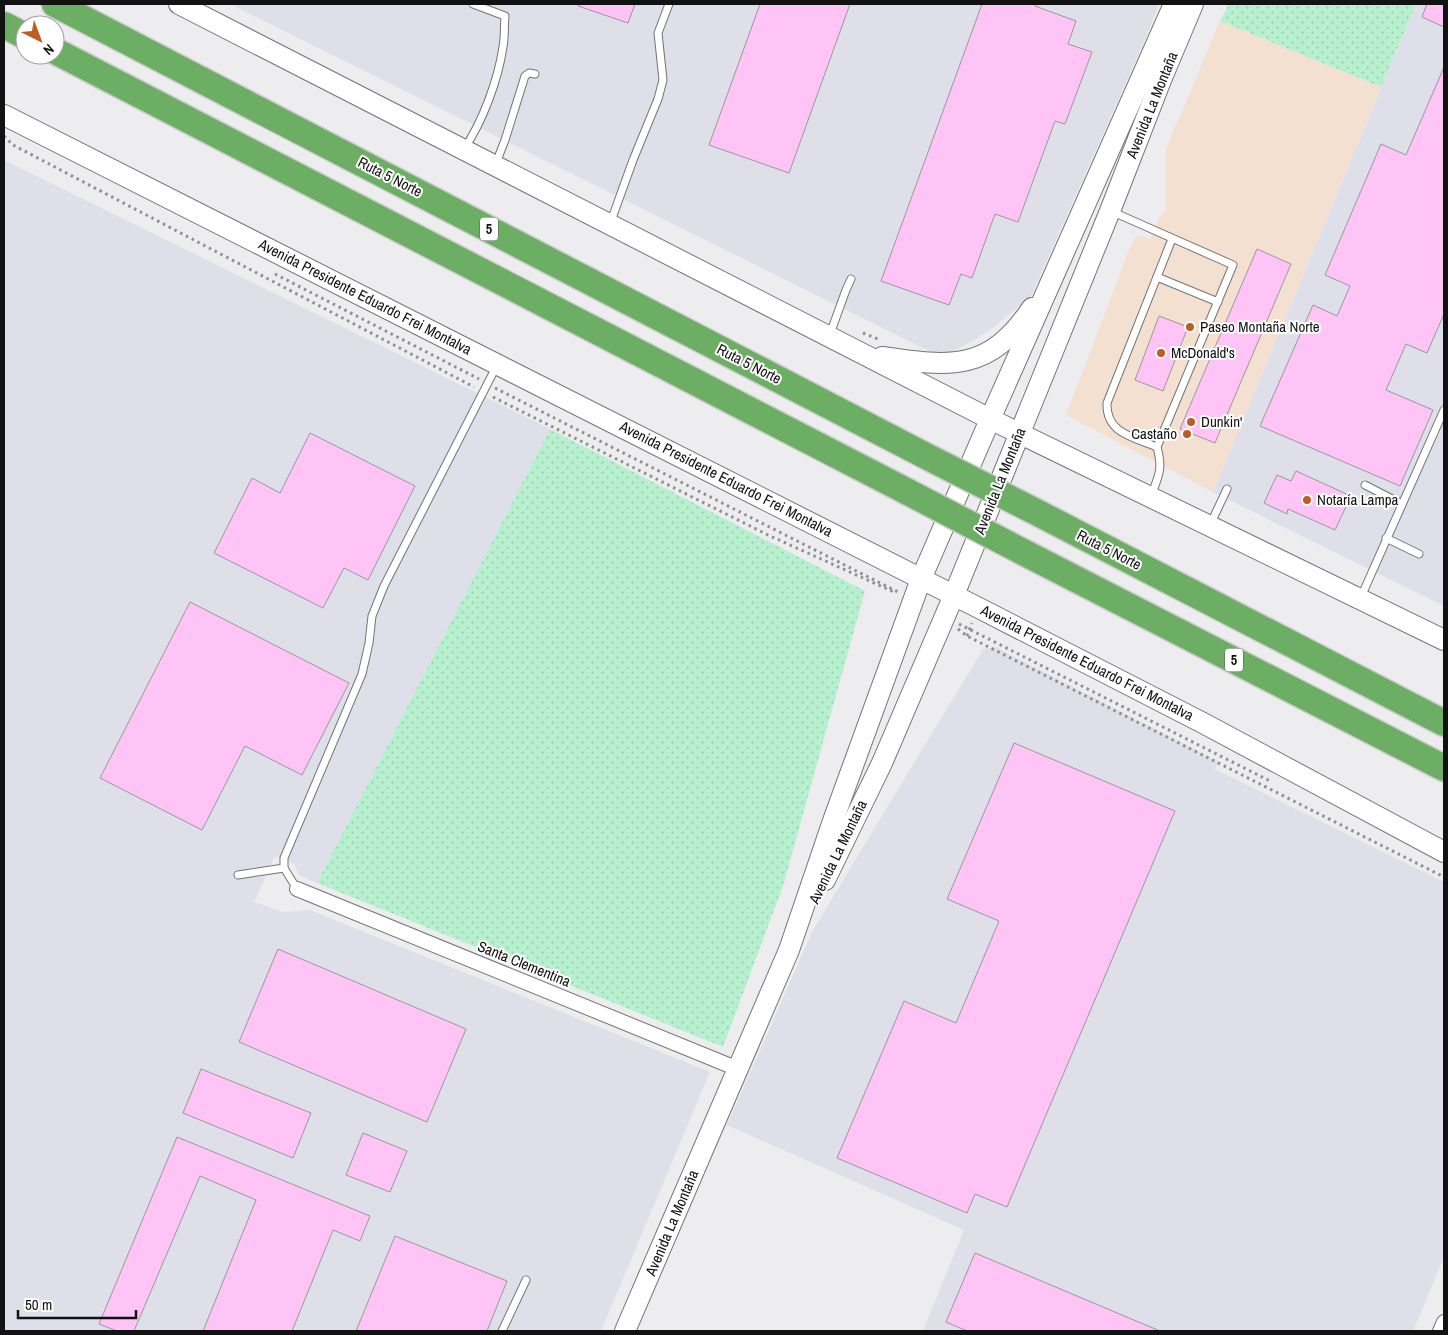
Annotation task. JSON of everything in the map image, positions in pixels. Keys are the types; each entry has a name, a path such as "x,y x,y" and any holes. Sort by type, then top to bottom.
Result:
{"highway":[{"name":"Ruta 5 Norte","path":"55,4 1444,723"},
{"path":"4,24 15,30"},
{"name":"5","path":"65,56 1444,768"}],"main road":[{"path":"180,4 990,419 1444,640"},
{"name":"Avenida La Montaña","path":"625,1331 788,950 913,600 990,419 1174,4"},
{"name":"Avenida La Montaña","path":"788,950 857,816 954,595 1110,211 1161,80 1194,4"},
{"name":"Avenida Presidente Eduardo Frei Montalva","path":"4,115 954,595 1444,852"},
{"path":"865,355 914,362 948,364 985,354 997,347 1018,326 1055,272"}],"street":[{"name":"Santa Clementina","path":"297,889 738,1069"},
{"path":"1440,1331 1444,1322"}],"lane":[{"path":"464,149 477,126 494,87 503,47 505,16 473,4"},
{"path":"610,224 658,100 663,80 658,33 669,4"},
{"path":"495,165 525,76 529,73 535,74"},
{"path":"1110,211 1233,265 1158,447 1161,462 1160,470 1151,497"},
{"path":"1158,447 1117,430 1111,423 1107,412 1107,403 1172,238"},
{"path":"1157,276 1218,302"},
{"path":"829,336 852,279"},
{"path":"297,889 284,868 284,858 362,674 369,644 372,616 384,586 498,364"},
{"path":"1360,599 1444,410"},
{"path":"1365,485 1402,504"},
{"path":"1210,526 1227,489"},
{"path":"1386,538 1418,554"},
{"path":"238,875 284,868"},
{"path":"502,1331 526,1280"}],"path":[{"path":"4,130 10,134"},
{"path":"4,136 13,145 483,392 768,536 913,600"},
{"path":"269,270 487,384 913,600"},
{"path":"944,617 1277,784"},
{"path":"944,617 967,636 1444,877"}],"shaded area":[{"path":"230,4 1159,4 1031,296 994,327 973,341 941,357"},
{"path":"1416,4 1444,4 1444,606 1213,492"},
{"name":"Paseo Montaña Norte","path":"1220,21 1381,87 1213,492 1066,415 1133,240 1138,236 1150,239 1160,216 1166,209 1166,149"},
{"path":"4,160 550,429 317,883 299,875 294,864 275,856 254,902 283,912 310,910 710,1072 601,1331 4,1331"},
{"path":"995,647 1219,762 1215,769 1444,882 1444,1257 1413,1331 923,1331 964,1230 727,1125 813,930 983,649"}],"green space":[{"path":"1229,4 1416,4 1381,87 1220,21"},
{"path":"550,429 865,591 783,886 723,1047 317,883"}],"building":[{"path":"578,4 635,4 628,23 578,6"},
{"path":"760,4 850,4 789,173 709,145"},
{"path":"982,4 1036,4 1035,6 1076,21 1068,44 1092,52 1065,124 1055,121 1018,222 995,214 972,278 961,274 949,305 881,281"},
{"path":"1427,4 1444,4 1444,27 1422,17"},
{"path":"1444,67 1444,314 1427,353 1406,344 1386,390 1433,410 1400,486 1260,426 1313,305 1337,316 1350,286 1325,275 1381,144 1406,155"},
{"path":"1257,249 1291,264 1215,443 1180,429"},
{"name":"McDonald's","path":"1159,316 1188,327 1163,391 1135,380"},
{"path":"310,433 415,486 368,580 344,568 323,608 214,553 252,478 280,493"},
{"name":"Notaría Lampa","path":"1296,471 1351,496 1335,530 1288,509 1287,514 1264,503 1277,475 1291,481"},
{"path":"190,602 349,683 302,775 245,746 202,830 100,778"},
{"path":"1014,743 1175,811 1007,1207 975,1194 967,1213 837,1158 904,1001 956,1023 999,921 947,899"},
{"path":"278,949 466,1029 427,1122 239,1042"},
{"path":"201,1069 311,1113 293,1158 183,1113"},
{"path":"363,1133 407,1151 390,1192 346,1175"},
{"path":"177,1137 370,1216 360,1241 333,1230 292,1331 203,1331 256,1200 200,1176 134,1331 117,1331 99,1324"},
{"path":"395,1236 507,1281 487,1331 356,1331"},
{"path":"975,1253 1160,1331 967,1331 946,1322"}],"place":[{"name":"Paseo Montaña Norte","path":"1190,327"},
{"name":"McDonald's","path":"1161,353"},
{"name":"Dunkin'","path":"1191,422"},
{"name":"Castaño","path":"1187,434"},
{"name":"Notaría Lampa","path":"1307,500"}]}
